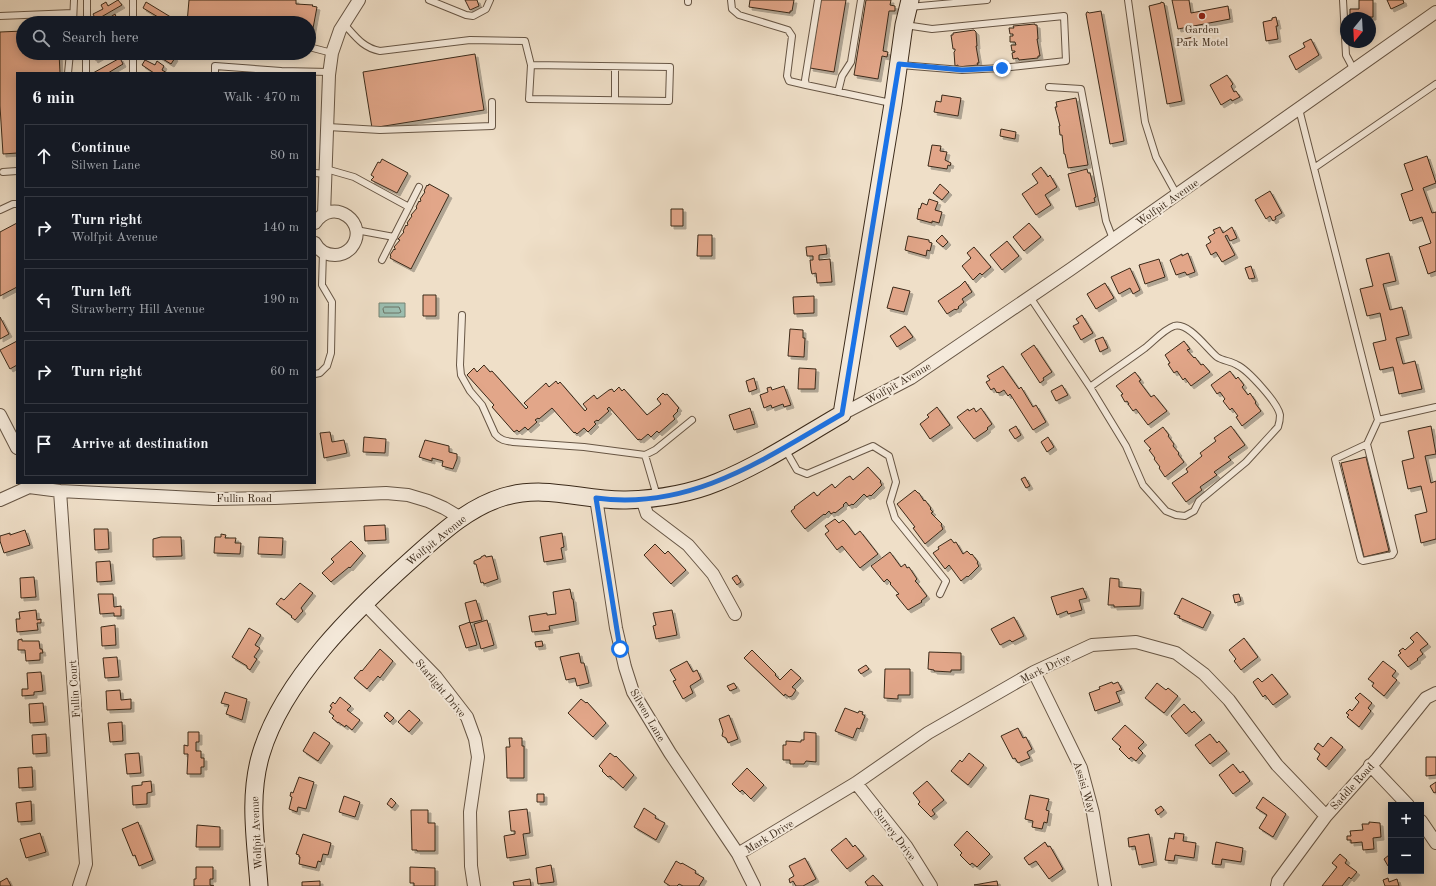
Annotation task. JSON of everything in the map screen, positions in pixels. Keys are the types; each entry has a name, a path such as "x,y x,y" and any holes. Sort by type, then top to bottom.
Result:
{"street":[{"path":"324,214 322,172 328,127 332,53 340,30 359,0"},
{"path":"842,414 893,104 904,25 909,4"},
{"name":"Wolfpit Avenue","path":"259,886 254,798 258,767 267,736 280,709 300,679 324,648 365,604 427,546 461,518 495,500 520,493 554,492 609,500 650,498 698,489 744,470 842,414 911,378 1177,195 1436,12"},
{"path":"316,221 324,214 332,211 341,212 351,219 356,230 354,244 350,250 344,254 337,256 330,255 319,248"},
{"path":"0,415 16,446"},
{"name":"Fullin Road","path":"0,500 28,485 60,491 248,499 386,493 408,495 428,501 461,518"},
{"name":"Fullin Court","path":"60,491 86,864 79,886"},
{"name":"Silwen Lane","path":"596,498 616,628 625,667 633,692 670,754 738,854 754,886"},
{"path":"650,498 647,514 688,545 713,574 735,614"},
{"name":"Starlight Drive","path":"365,604 436,677 467,717 475,739 478,757 470,812 471,866 474,886"},
{"name":"Mark Drive","path":"738,854 856,783 928,733 1034,672 1092,645 1136,642 1176,653 1204,674 1229,700 1276,765 1326,816"},
{"name":"Assisi Way","path":"1034,672 1081,768 1093,812 1106,886"},
{"name":"Saddle Road","path":"1277,886 1278,881 1326,816 1426,698 1436,693"},
{"path":"1370,765 1405,802"},
{"name":"Surrey Drive","path":"856,783 906,846 931,886"},
{"path":"1424,825 1436,843"}],"lane":[{"path":"73,16 74,0"},
{"path":"87,0 87,16"},
{"path":"133,0 133,16"},
{"path":"429,0 466,15 473,16 486,9 490,0"},
{"path":"731,0 732,9 739,15 788,30 792,36 787,76 789,81 893,104"},
{"path":"806,85 805,80 818,0"},
{"path":"838,92 842,76 851,62 861,0"},
{"path":"909,4 987,0"},
{"path":"1128,0 1145,122 1156,157 1177,195"},
{"path":"1343,0 1346,55 1354,70"},
{"path":"0,16 73,13"},
{"path":"899,64 962,70 1002,68 1066,60 1064,16 932,29 904,25"},
{"path":"344,24 364,45 371,49 380,51 470,40 525,41 531,65 529,98 669,100 670,67 531,65"},
{"path":"316,49 332,53"},
{"path":"68,72 69,60"},
{"path":"86,60 86,72"},
{"path":"133,60 133,72"},
{"path":"215,72 216,66 283,72 330,72"},
{"path":"615,67 615,100"},
{"path":"1314,168 1436,84"},
{"path":"1049,87 1081,89 1106,220 1113,239"},
{"path":"328,127 380,130 492,126 492,102"},
{"path":"1299,109 1378,420 1367,444 1394,552 1392,555 1363,561 1360,557 1335,459 1367,444"},
{"path":"3,172 16,171"},
{"path":"322,172 354,177 409,208"},
{"path":"382,260 419,187"},
{"path":"0,210 16,204"},
{"path":"356,230 394,237"},
{"path":"316,374 320,373 327,366 331,353 332,302 322,285 319,248"},
{"path":"1030,297 1090,387 1126,446 1143,485 1166,511 1176,515 1185,516 1194,511 1199,501 1246,462 1278,427 1280,422 1280,416 1277,408 1270,397 1258,384 1238,365 1218,358 1184,327 1175,326 1162,333 1146,347 1090,387"},
{"path":"462,315 461,375 470,391 482,404 498,438 513,442 584,447 645,455 656,450 692,420"},
{"path":"1378,420 1436,407"},
{"path":"784,448 797,470 807,474 873,446 889,456 896,482 890,502 895,518 946,581 940,594"},
{"path":"645,455 650,498"}],"water":[{"path":"379,303 405,303 405,317 379,317"}],"building":[{"path":"118,0 122,5 103,16 94,16 93,14 103,9 101,5 106,2 108,6"},
{"path":"189,0 296,0 296,4 313,5 312,6 317,7 315,16 188,16"},
{"path":"465,0 477,0 479,6 470,10"},
{"path":"750,0 794,0 792,11 790,11 790,13 749,7"},
{"path":"821,0 846,0 834,72 810,68"},
{"path":"866,0 891,0 890,5 895,6 895,11 889,11 883,51 888,52 887,57 882,56 878,79 854,75"},
{"name":"Garden Park Motel","path":"1172,0 1189,0 1191,13 1228,6 1230,19 1178,29"},
{"path":"1359,0 1373,0 1373,12 1350,12 1350,9 1359,9"},
{"path":"1387,0 1403,0 1404,3 1391,9"},
{"path":"146,2 169,16 156,16 143,8"},
{"path":"1161,2 1164,3 1182,101 1167,104 1149,6"},
{"path":"1101,11 1124,141 1110,144 1086,14 1087,12"},
{"path":"1276,17 1278,39 1266,41 1263,22 1272,20 1272,18"},
{"path":"1037,25 1037,39 1040,56 1038,56 1038,58 1019,60 1018,58 1013,59 1012,53 1015,51 1012,51 1011,45 1016,45 1015,42 1010,42 1010,36 1013,36 1013,34 1010,34 1009,28 1014,28 1013,26"},
{"path":"974,30 976,32 978,65 955,66 955,49 953,49 951,35 953,35 953,33"},
{"path":"16,31 16,60 59,60 60,72 16,72 16,153 3,154 0,106 0,32"},
{"path":"1193,37 1194,43 1185,45 1184,39"},
{"path":"1311,39 1319,55 1296,70 1289,56 1305,47 1303,43"},
{"path":"475,54 484,110 372,128 363,72"},
{"path":"116,60 121,60 123,64 110,72 95,72"},
{"path":"145,60 155,65 157,61 164,66 162,70 165,72 152,72 142,65"},
{"path":"164,60 174,60 171,64"},
{"path":"1227,75 1233,84 1231,86 1234,92 1236,91 1240,97 1232,101 1231,99 1221,105 1210,85"},
{"path":"942,95 961,98 958,116 934,112 936,101 941,102"},
{"path":"1076,98 1088,165 1068,168 1055,107 1057,107 1056,102"},
{"path":"1001,129 1016,132 1015,139 1000,136"},
{"path":"932,145 941,146 940,151 947,152 945,160 951,163 950,166 948,165 947,169 928,166"},
{"path":"1427,156 1436,183 1423,188 1432,213 1436,212 1436,271 1428,274 1419,247 1431,243 1422,217 1410,221 1401,194 1413,190 1404,164"},
{"path":"382,159 408,173 397,193 371,180 374,177 371,175 378,162 380,163"},
{"path":"1041,167 1048,177 1050,175 1057,187 1045,195 1051,205 1036,215 1022,194 1038,183 1032,174"},
{"path":"1087,169 1088,173 1090,173 1096,197 1094,198 1095,202 1076,207 1068,174"},
{"path":"429,184 449,195 411,269 390,258 390,255 394,249 395,250 394,247 400,240 398,239 404,232 403,231 406,225 407,226 408,224 407,223 412,216 411,215 417,208 416,207 425,192 424,191 427,185 428,186"},
{"path":"940,184 949,192 942,200 933,193"},
{"path":"1270,191 1282,213 1275,217 1276,219 1273,221 1270,216 1266,219 1255,200"},
{"path":"929,199 938,202 935,210 942,212 939,223 932,221 932,223 917,219 919,208 920,209 922,203 927,205"},
{"path":"671,209 683,209 683,226 671,226"},
{"path":"1029,223 1041,237 1024,251 1013,237"},
{"path":"16,224 16,288 0,296 0,232"},
{"path":"1220,227 1223,233 1232,227 1237,238 1230,241 1227,235 1225,236 1235,255 1222,262 1216,252 1211,255 1206,245 1211,242 1208,237 1215,233 1213,230"},
{"path":"698,235 712,235 712,256 697,256"},
{"path":"942,235 948,242 943,247 936,241"},
{"path":"908,236 929,240 929,242 932,243 930,251 927,250 926,256 905,250"},
{"path":"1007,241 1019,256 1002,270 990,255"},
{"path":"826,245 827,254 819,255 819,260 830,259 832,282 817,283 816,273 812,274 811,270 810,260 813,260 813,256 807,256 806,247"},
{"path":"974,247 991,267 982,275 980,273 973,280 962,266 971,258 967,253"},
{"path":"1188,253 1195,272 1187,275 1185,272 1176,275 1170,260 1182,254 1182,256"},
{"path":"1389,253 1396,281 1383,284 1390,310 1402,307 1409,335 1396,338 1403,364 1415,361 1422,389 1399,394 1393,367 1380,370 1373,343 1386,340 1380,313 1367,316 1360,289 1373,286 1366,259"},
{"path":"1159,259 1165,277 1145,284 1139,265"},
{"path":"1251,266 1255,278 1249,279 1245,268"},
{"path":"1130,268 1140,290 1133,294 1130,288 1119,294 1111,277"},
{"path":"965,281 972,292 962,299 964,302 958,307 959,308 947,314 938,301"},
{"path":"1105,283 1114,298 1096,309 1087,294"},
{"path":"893,287 910,291 904,312 887,308"},
{"path":"423,295 436,295 436,316 423,316"},
{"path":"814,296 814,313 794,314 793,297"},
{"path":"1082,315 1093,333 1081,340 1073,326 1079,323 1076,319"},
{"path":"0,317 9,334 0,339"},
{"path":"905,326 913,337 897,347 890,336"},
{"path":"790,329 803,330 803,338 805,338 804,357 788,356"},
{"path":"1103,337 1108,348 1100,352 1095,340"},
{"path":"1184,341 1190,349 1187,350 1210,372 1191,386 1185,378 1183,380 1177,371 1174,373 1168,364 1170,363 1165,355"},
{"path":"16,342 16,366 10,369 0,350"},
{"path":"1034,345 1052,372 1043,378 1044,380 1040,383 1021,354"},
{"path":"484,365 490,372 492,371 526,409 528,407 524,403 546,383 549,387 556,381 558,384 560,382 585,411 587,409 583,404 594,395 597,399 609,390 612,389 614,392 619,387 622,391 624,389 647,415 661,404 657,399 663,393 665,395 667,394 679,408 673,416 675,419 659,433 657,431 651,437 648,434 641,440 638,440 609,407 607,409 609,411 598,421 597,420 594,422 596,424 588,432 584,428 577,434 575,432 574,433 552,408 539,419 538,418 535,420 537,422 528,430 525,427 519,432 517,430 514,432 492,407 494,405 467,375 474,368 477,372"},
{"path":"1003,366 1019,389 1021,387 1033,407 1036,405 1046,422 1033,430 1010,394 1008,396 1004,390 997,393 994,388 991,390 986,382 990,380 987,376"},
{"path":"799,368 816,369 815,389 798,389"},
{"path":"1230,371 1236,379 1238,377 1244,385 1242,387 1248,395 1250,393 1261,411 1242,426 1236,417 1238,416 1232,408 1230,410 1223,401 1225,399 1220,392 1217,394 1211,385"},
{"path":"1135,372 1141,380 1139,381 1151,397 1154,395 1167,411 1148,425 1136,409 1133,411 1127,401 1125,402 1121,395 1123,394 1116,386"},
{"path":"754,378 757,389 749,392 746,381"},
{"path":"1062,385 1068,395 1056,401 1051,391"},
{"path":"784,386 791,405 784,407 783,404 772,408 771,405 764,408 760,395 768,392 767,388 771,387 772,390"},
{"path":"937,407 950,425 930,439 920,424 929,417 927,415"},
{"path":"750,408 755,424 734,430 729,415"},
{"path":"974,408 976,412 981,408 992,424 986,431 974,439 957,417 968,409 969,411"},
{"path":"1016,426 1021,435 1015,439 1009,430"},
{"path":"1231,426 1245,445 1228,457 1231,460 1214,472 1217,475 1200,487 1202,490 1186,502 1172,483 1188,472 1186,469 1202,456 1200,453 1216,441 1214,438"},
{"path":"1431,426 1436,454 1425,456 1431,483 1436,481 1436,539 1421,543 1415,515 1427,512 1421,486 1408,489 1402,461 1414,458 1408,431"},
{"path":"1163,427 1174,444 1173,446 1184,462 1165,477 1149,450 1151,449 1144,441"},
{"path":"330,432 332,442 344,440 347,453 324,458 320,433"},
{"path":"364,437 386,439 385,453 363,452"},
{"path":"1048,437 1054,447 1047,452 1041,442"},
{"path":"425,440 449,446 449,452 457,454 457,459 453,469 442,466 443,461 432,458 432,461 419,457"},
{"path":"1366,457 1389,551 1364,557 1341,463"},
{"path":"868,467 881,481 880,482 882,485 871,496 870,495 867,497 864,494 853,505 852,504 849,506 846,502 843,505 844,506 835,513 834,512 831,514 829,511 805,529 791,511 814,492 817,496 832,484 835,488 850,476 853,480"},
{"path":"1025,477 1030,486 1026,488 1021,479"},
{"path":"915,490 931,508 930,509 933,512 931,513 942,524 943,529 925,544 913,528 915,527 897,504"},
{"path":"835,519 839,523 843,520 855,535 860,531 878,554 860,568 842,546 837,550 825,534 829,531 825,526"},
{"path":"385,525 386,540 365,541 364,526"},
{"path":"94,529 108,529 109,549 95,550"},
{"path":"25,530 30,545 4,553 0,536 10,533 10,535"},
{"path":"562,533 564,547 561,548 563,559 544,562 540,537"},
{"path":"221,534 226,535 225,538 236,538 235,543 241,543 240,554 214,553 215,537 221,537"},
{"path":"161,537 181,537 182,556 153,557 153,539"},
{"path":"259,537 283,538 282,555 258,554"},
{"path":"951,539 954,543 956,542 963,554 967,551 971,555 972,554 979,566 968,577 967,576 961,581 949,565 945,569 933,553 939,549 938,547"},
{"path":"351,541 363,553 350,568 349,567 331,582 322,573 334,562 331,559"},
{"path":"655,544 665,554 668,551 686,570 671,584 644,555"},
{"path":"890,552 901,567 905,564 907,568 909,567 917,579 915,581 927,596 921,601 922,602 908,610 896,595 899,594 890,584 891,583 887,579 884,582 871,566"},
{"path":"485,555 486,557 492,556 498,579 484,584 483,582 481,583 474,561"},
{"path":"110,561 112,581 97,582 96,562"},
{"path":"737,575 741,582 737,585 732,578"},
{"path":"34,577 36,597 21,598 20,578"},
{"path":"1110,578 1119,579 1119,587 1141,589 1140,606 1114,607 1114,605 1108,605"},
{"path":"300,583 313,593 301,608 303,611 295,620 276,604 281,598 284,600"},
{"path":"1083,588 1087,598 1079,600 1082,610 1068,614 1067,611 1057,615 1051,597"},
{"path":"570,589 576,621 549,626 550,630 532,632 529,616 547,613 547,615 556,614 553,592"},
{"path":"98,594 113,594 114,607 121,606 121,616 114,616 114,613 100,614"},
{"path":"1239,594 1241,601 1235,603 1233,595"},
{"path":"1182,598 1211,612 1203,628 1179,618 1180,616 1174,614"},
{"path":"476,600 482,620 470,623 465,603"},
{"path":"36,610 37,620 41,619 41,623 37,623 38,630 17,632 16,619 20,619 19,612"},
{"path":"672,610 677,635 656,639 653,626 656,625 653,613"},
{"path":"1014,617 1024,636 1012,642 1010,640 1000,645 991,629"},
{"path":"487,620 494,645 481,649 474,624"},
{"path":"470,622 477,645 466,648 459,626"},
{"path":"115,625 116,645 102,646 101,627"},
{"path":"249,628 261,635 255,645 260,648 254,657 257,659 250,670 247,666 232,657"},
{"path":"1417,632 1428,644 1420,650 1423,654 1417,659 1418,660 1408,667 1398,655 1401,653 1399,651 1403,648 1405,650 1414,642 1410,638"},
{"path":"1244,638 1258,657 1241,670 1234,661 1236,659 1229,650"},
{"path":"22,639 22,641 39,641 40,649 42,649 43,653 40,653 40,660 26,661 25,650 18,650 18,640"},
{"path":"542,641 543,646 536,647 535,642"},
{"path":"380,649 393,661 380,678 378,676 367,689 354,678 361,670 362,671"},
{"path":"752,650 780,680 791,669 801,678 792,687 796,690 792,696 789,697 785,694 784,696 744,658"},
{"path":"929,652 961,653 961,670 951,670 951,672 934,671 928,669"},
{"path":"579,653 581,663 584,663 589,683 577,686 575,678 566,680 560,657"},
{"path":"117,657 119,677 105,678 103,658"},
{"path":"687,661 693,672 697,670 701,679 690,686 693,693 683,699 673,681 676,680 670,670"},
{"path":"1383,661 1396,671 1392,676 1397,680 1384,696 1372,686 1374,683 1368,679"},
{"path":"866,665 869,669 861,674 858,670"},
{"path":"885,669 910,669 910,695 898,695 898,699 884,698"},
{"path":"41,672 43,691 34,692 34,695 22,696 22,689 28,689 27,673"},
{"path":"1272,674 1288,694 1273,705 1265,695 1263,697 1253,682 1258,678 1262,682"},
{"path":"1112,682 1113,684 1118,682 1122,690 1116,692 1120,702 1095,711 1089,693"},
{"path":"734,683 737,688 730,691 727,686"},
{"path":"1157,683 1166,690 1168,688 1178,696 1164,713 1145,698"},
{"path":"120,690 121,700 131,699 131,709 107,710 106,691"},
{"path":"225,692 247,699 242,720 226,714 229,705 221,703"},
{"path":"1360,693 1372,703 1368,708 1371,711 1359,727 1347,717 1349,715 1346,713 1350,709 1352,711 1359,702 1355,698"},
{"path":"340,697 351,706 347,710 360,720 352,730 346,725 345,727 338,723 332,718 334,716 329,712 332,707 330,706 333,702 335,704"},
{"path":"581,699 586,703 587,702 606,723 593,737 568,713"},
{"path":"43,703 45,722 30,723 29,704"},
{"path":"1184,704 1192,713 1194,711 1202,720 1186,734 1171,716"},
{"path":"845,708 858,713 859,711 863,712 862,714 865,716 860,729 857,728 853,738 835,731"},
{"path":"409,710 420,720 409,732 398,722"},
{"path":"387,712 394,718 390,722 384,716"},
{"path":"729,715 738,739 728,743 726,738 722,736 723,731 719,719"},
{"path":"122,722 123,741 110,742 108,723"},
{"path":"1125,725 1144,742 1138,748 1143,753 1136,761 1131,757 1129,759 1119,749 1121,747 1112,739"},
{"path":"1018,728 1023,738 1026,737 1032,749 1027,752 1030,758 1018,763 1015,758 1013,759 1001,736"},
{"path":"188,732 199,732 199,742 196,742 196,751 201,751 201,758 204,758 204,767 201,767 201,774 187,774 188,754 184,754 184,745 188,746"},
{"path":"314,732 330,743 318,761 303,751"},
{"path":"804,732 816,733 816,762 806,761 804,764 790,764 790,760 783,760 783,745 786,745 786,741 801,742 801,740 804,740"},
{"path":"46,734 47,753 33,754 32,735"},
{"path":"1210,734 1217,743 1219,741 1227,751 1210,764 1195,745"},
{"path":"1331,737 1343,747 1326,767 1317,759 1320,754 1314,749 1318,743 1323,747"},
{"path":"509,738 522,738 522,746 524,746 524,778 507,778 506,747 510,747"},
{"path":"139,753 141,773 127,774 125,754"},
{"path":"610,753 615,757 616,756 634,775 623,788 610,776 608,777 599,766"},
{"path":"969,753 984,765 968,785 951,771 960,760 962,762"},
{"path":"1426,757 1436,757 1436,775 1426,776"},
{"path":"1233,764 1240,773 1243,771 1250,781 1233,794 1219,775"},
{"path":"32,767 33,787 19,788 18,768"},
{"path":"747,768 764,785 751,799 742,790 740,792 732,784"},
{"path":"299,777 314,782 306,809 298,807 297,812 289,809 292,797 290,796 291,792 293,793"},
{"path":"151,781 152,792 147,793 147,804 133,805 132,786 142,785 142,782"},
{"path":"927,781 944,800 932,810 935,814 931,817 918,804 920,802 913,793"},
{"path":"1436,782 1436,792 1434,793 1430,786"},
{"path":"537,794 544,794 544,802 537,802"},
{"path":"1030,795 1049,799 1046,810 1049,811 1047,823 1044,822 1042,829 1032,827 1033,821 1025,819"},
{"path":"344,796 360,802 355,817 339,812"},
{"path":"1263,797 1286,814 1273,837 1259,828 1267,815 1256,808"},
{"path":"391,798 396,803 392,808 387,804"},
{"path":"31,801 32,821 18,822 16,803"},
{"path":"1161,806 1164,810 1158,815 1155,810"},
{"path":"644,808 656,816 655,818 665,823 656,840 634,827"},
{"path":"527,809 530,833 523,834 526,855 507,858 504,836 515,834 515,831 511,831 509,811"},
{"path":"411,810 428,810 428,823 435,823 435,851 412,850"},
{"path":"138,822 153,860 139,866 135,855 133,856 122,829"},
{"path":"1369,822 1380,823 1381,837 1373,838 1374,849 1363,850 1362,842 1351,843 1351,840 1347,840 1347,836 1351,836 1350,831 1363,830 1362,824 1369,824"},
{"path":"197,825 220,827 220,847 196,847"},
{"path":"967,831 990,854 977,867 972,863 970,865 960,855 962,853 954,845"},
{"path":"40,833 46,852 26,858 20,839"},
{"path":"1175,833 1184,834 1183,841 1196,843 1194,858 1175,855 1174,861 1165,860 1169,838 1174,839"},
{"path":"303,834 331,843 328,855 323,854 321,862 318,861 316,868 299,864 300,857 296,854"},
{"path":"1149,834 1154,862 1139,865 1135,846 1129,847 1128,838"},
{"path":"846,838 853,847 855,845 864,856 847,869 831,850"},
{"path":"1045,842 1048,847 1050,846 1063,869 1049,879 1036,861 1029,865 1024,858"},
{"path":"1216,842 1243,848 1241,862 1222,859 1221,865 1212,864"},
{"path":"1340,854 1347,860 1345,863 1357,872 1351,879 1349,877 1342,886 1322,886 1337,867 1332,863"},
{"path":"1388,856 1388,866 1384,859"},
{"path":"805,858 816,879 803,886 796,886 793,881 790,883 789,879 794,876 789,866"},
{"path":"676,861 696,871 695,873 704,878 699,886 683,886 679,884 677,886 670,886 664,882"},
{"path":"551,865 554,882 538,884 536,868"},
{"path":"196,867 213,867 213,879 210,879 210,885 214,886 194,886 194,879 196,879"},
{"path":"410,867 435,868 435,886 414,886 414,883 410,883"},
{"path":"873,875 883,886 868,886 865,882"},
{"path":"7,878 11,886 0,886 0,882"},
{"path":"1388,878 1389,882 1397,879 1399,886 1385,886 1383,880"},
{"path":"530,879 531,886 514,886 513,882"},
{"path":"320,881 320,886 302,886 302,882"},
{"path":"997,881 998,886 974,885 991,882"}],"place":[{"name":"Garden Park Motel","path":"1202,16"}],"route":[{"path":"620,649 596,498 609,500 657,498 698,489 744,470 842,414 899,64 962,70 1002,68"}]}
